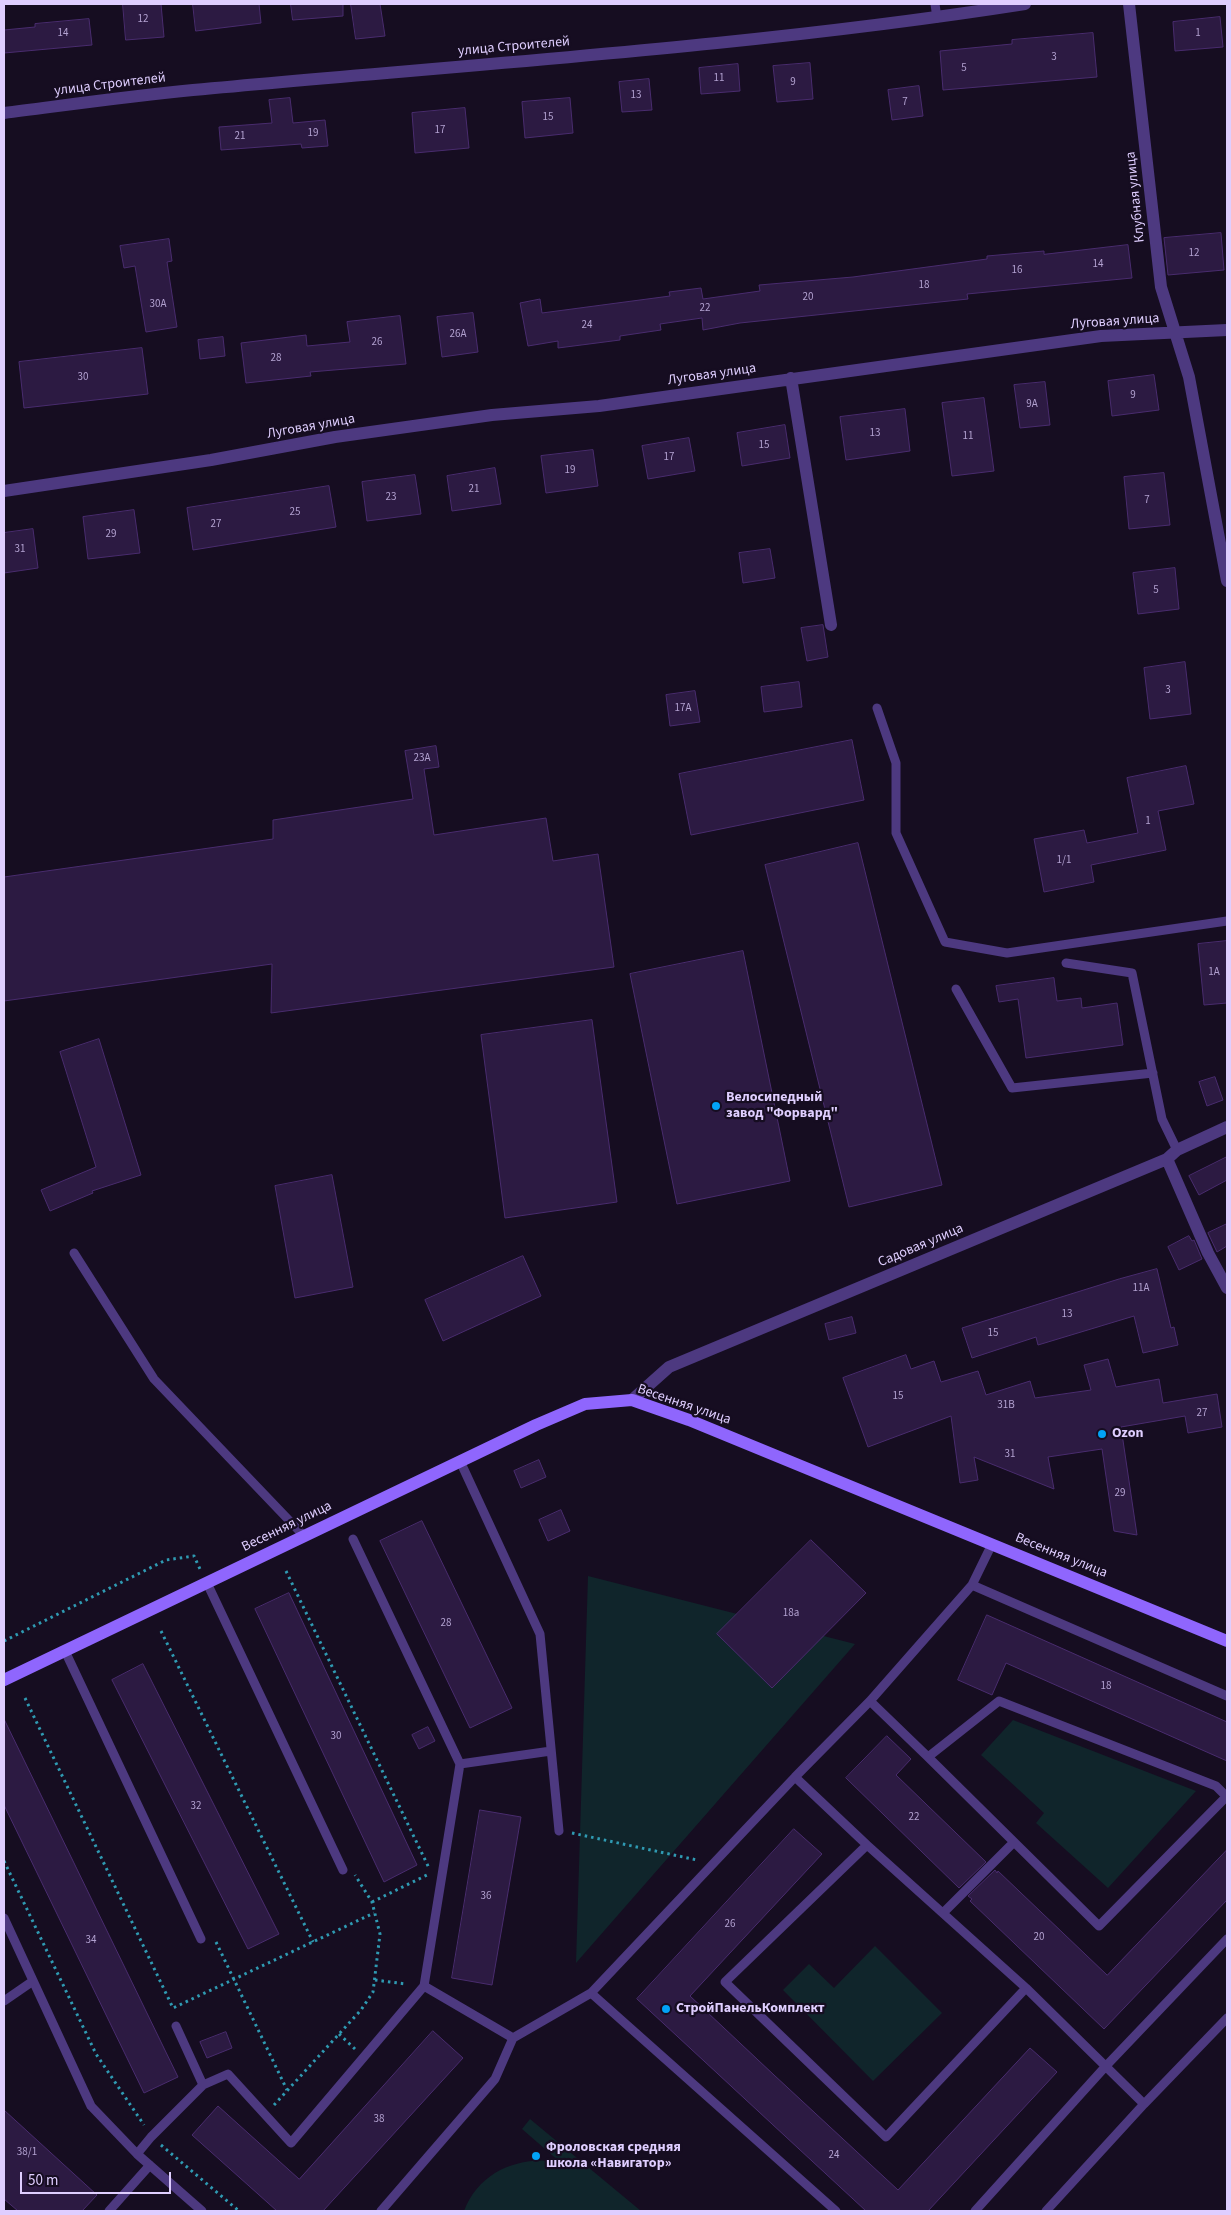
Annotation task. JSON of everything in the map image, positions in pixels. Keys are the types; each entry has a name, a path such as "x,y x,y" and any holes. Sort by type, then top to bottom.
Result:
{"street":[{"name":"улица Строителей","path":"4,113 190,90 657,50 937,18 1025,4"},
{"name":"Клубная улица","path":"1129,4 1161,287 1174,332"},
{"path":"1174,332 1227,330"},
{"name":"Луговая улица","path":"4,491 211,460 335,437 472,417 599,406 1101,336 1174,332 1189,377 1227,581"},
{"path":"791,378 831,625"},
{"name":"Садовая улица","path":"632,1400 669,1367 1172,1155 1227,1127"},
{"path":"1172,1155 1208,1253 1227,1288"},
{"name":"Весенняя улица","path":"4,1680 460,1461 584,1404 632,1400 689,1420 1227,1641"}],"lane":[{"path":"934,4 937,18"},
{"path":"877,708 896,763 896,833 945,942 1007,953 1227,921"},
{"path":"1066,963 1132,973 1162,1119 1172,1155"},
{"path":"956,989 1012,1088 1153,1072"},
{"path":"74,1253 154,1379 304,1536"},
{"path":"460,1461 540,1634 559,1831"},
{"path":"137,2154 151,2137 203,2085 228,2074 291,2143 424,1986 460,1764 353,1539"},
{"path":"381,2211 495,2079 513,2038 591,1993 795,1777 870,1701 972,1585 992,1544"},
{"path":"207,1583 343,1870"},
{"path":"972,1585 1227,1696"},
{"path":"65,1650 201,1939"},
{"path":"870,1701 1099,1926 1227,1797 1216,1786 998,1701 928,1757"},
{"path":"460,1764 551,1751"},
{"path":"795,1777 867,1845 1026,1988 1144,2104"},
{"path":"943,1913 1014,1842"},
{"path":"867,1845 725,1982 886,2137 1026,1988"},
{"path":"4,1918 92,2106 137,2154 202,2211"},
{"path":"975,2211 1105,2067 1227,1939"},
{"path":"4,2001 33,1981"},
{"path":"424,1986 513,2038"},
{"path":"591,1993 836,2211"},
{"path":"1046,2211 1144,2104 1227,2018"},
{"path":"176,2026 203,2085"},
{"path":"109,2211 150,2165"}],"path":[{"path":"4,1641 166,1560 194,1556 207,1583"},
{"path":"286,1571 431,1873 372,1902"},
{"path":"161,1631 313,1942"},
{"path":"559,1831 713,1864"},
{"path":"4,1862 96,2054 151,2137 239,2211"},
{"path":"265,2114 361,2010 373,1992 376,1980 380,1934 372,1902 352,1870 343,1870"},
{"path":"376,1980 424,1986"},
{"path":"339,2034 364,2058"}],"shaded area":[{"path":"588,1576 855,1644 576,1963"},
{"path":"1013,1720 1196,1791 1108,1888 1036,1823 1044,1813 981,1755"},
{"path":"875,1946 942,2013 873,2081 783,1990 809,1964 834,1988"},
{"path":"530,2119 641,2211 464,2211 480,2185 490,2176 503,2169 530,2161 560,2162 522,2129"}],"building":[{"path":"123,4 161,4 164,37 126,40"},
{"path":"193,4 259,4 261,23 196,31"},
{"path":"291,4 343,4 343,16 293,20"},
{"path":"351,4 380,4 385,36 356,39"},
{"path":"1220,17 1223,47 1175,51 1173,22"},
{"path":"89,19 92,45 4,53 4,30 35,27 35,24"},
{"path":"1093,33 1097,77 943,90 940,51 1012,44 1012,40"},
{"path":"810,63 813,99 777,102 773,66"},
{"path":"738,64 740,91 701,94 699,68"},
{"path":"649,79 652,110 622,112 619,82"},
{"path":"919,86 923,116 892,120 888,90"},
{"path":"290,98 293,123 325,120 328,146 302,148 301,144 221,150 219,127 272,123 269,100"},
{"path":"570,98 573,133 525,138 522,102"},
{"path":"465,108 469,148 415,153 412,113"},
{"path":"1221,233 1224,270 1168,275 1164,238"},
{"path":"169,239 172,261 167,262 177,327 146,332 135,266 124,268 120,246"},
{"path":"1128,245 1132,278 967,294 968,299 740,323 703,330 702,318 660,324 661,330 620,336 620,340 558,348 558,341 528,346 520,303 540,299 542,313 670,296 669,292 701,288 703,299 760,291 759,285 853,277 987,259 987,256 1044,251 1044,254"},
{"path":"473,313 478,352 442,357 437,317"},
{"path":"400,316 406,364 310,372 311,376 246,383 241,343 306,335 307,346 350,342 347,322"},
{"path":"223,337 225,356 200,359 198,340"},
{"path":"142,348 148,394 24,408 19,362"},
{"path":"1154,375 1159,410 1112,416 1108,381"},
{"path":"1045,382 1050,425 1020,428 1014,385"},
{"path":"984,398 994,471 952,476 942,403"},
{"path":"905,409 910,451 846,460 840,417"},
{"path":"785,425 790,458 742,466 737,433"},
{"path":"689,438 695,471 648,479 642,446"},
{"path":"593,450 598,486 546,493 541,456"},
{"path":"495,468 501,504 452,511 447,476"},
{"path":"1164,473 1170,525 1129,529 1124,477"},
{"path":"415,475 421,514 367,521 362,482"},
{"path":"329,486 336,527 193,550 187,508"},
{"path":"134,510 140,553 88,559 83,517"},
{"path":"33,529 38,568 4,573 4,533"},
{"path":"770,549 775,578 743,583 739,553"},
{"path":"1175,568 1179,609 1138,614 1133,573"},
{"path":"823,625 828,657 807,661 801,628"},
{"path":"1185,662 1191,714 1150,719 1144,668"},
{"path":"799,682 802,707 764,712 761,687"},
{"path":"695,691 700,722 670,726 666,695"},
{"path":"852,740 864,800 691,835 679,774"},
{"path":"436,746 439,767 424,769 434,835 546,818 553,861 598,854 614,967 271,1013 272,964 4,1001 4,877 273,839 273,820 413,799 405,751"},
{"path":"1186,766 1194,804 1158,811 1166,850 1091,865 1094,882 1044,892 1034,839 1084,830 1087,843 1138,833 1127,778"},
{"path":"858,843 942,1185 849,1207 765,865"},
{"path":"1227,941 1227,1003 1204,1005 1198,944"},
{"name":"Велосипедный завод \"Форвард\"","path":"743,951 790,1181 677,1204 630,974"},
{"path":"1054,978 1057,1001 1081,998 1082,1008 1117,1003 1123,1045 1026,1058 1018,999 999,1002 996,986"},
{"path":"592,1020 617,1202 505,1218 481,1035"},
{"path":"99,1039 141,1175 92,1191 93,1193 50,1211 41,1190 96,1167 60,1052"},
{"path":"1215,1077 1223,1100 1207,1106 1199,1082"},
{"path":"1227,1157 1227,1180 1199,1195 1189,1176"},
{"path":"332,1175 353,1287 295,1298 275,1186"},
{"path":"1227,1224 1227,1246 1217,1252 1208,1233"},
{"path":"1189,1236 1192,1241 1194,1240 1202,1259 1179,1270 1168,1247"},
{"path":"523,1256 541,1296 443,1341 425,1300"},
{"path":"1157,1269 1171,1328 1174,1327 1178,1345 1143,1353 1134,1316 1038,1345 1036,1337 972,1358 962,1328"},
{"path":"852,1317 856,1333 829,1340 825,1324"},
{"path":"906,1355 911,1369 934,1361 941,1382 978,1371 986,1395 1030,1381 1035,1398 1091,1390 1084,1365 1108,1359 1116,1387 1159,1379 1163,1403 1217,1394 1222,1427 1188,1433 1185,1416 1121,1427 1137,1535 1114,1531 1102,1449 1048,1457 1054,1489 974,1457 978,1480 960,1483 951,1416 868,1447 843,1378"},
{"path":"539,1460 546,1477 521,1488 514,1471"},
{"path":"561,1510 570,1531 548,1541 539,1520"},
{"path":"422,1521 512,1708 470,1728 380,1541"},
{"path":"811,1540 866,1593 772,1688 717,1634"},
{"path":"289,1593 417,1865 384,1882 255,1609"},
{"path":"987,1615 1227,1722 1227,1761 1006,1663 992,1695 958,1680"},
{"path":"143,1664 279,1934 248,1949 112,1680"},
{"path":"4,1719 178,2077 144,2093 4,1805"},
{"path":"428,1727 435,1741 419,1749 412,1735"},
{"path":"887,1736 911,1759 896,1775 986,1862 959,1888 846,1778"},
{"path":"480,1810 521,1817 492,1985 452,1978"},
{"path":"794,1829 822,1854 690,1996 898,2190 1030,2048 1057,2072 928,2211 866,2211 637,1999"},
{"path":"1227,1850 1227,1900 1104,2029 970,1901 972,1899 968,1896 995,1870 997,1873 998,1871 1107,1975"},
{"path":"433,2031 463,2058 323,2211 277,2211 192,2135 218,2106 299,2179"},
{"path":"226,2032 232,2048 207,2058 200,2042"},
{"path":"4,2110 97,2195 82,2211 18,2211 4,2199"}],"place":[{"name":"Велосипедный завод \"Форвард\"","path":"716,1106"},
{"name":"Ozon","path":"1102,1434"},
{"name":"СтройПанельКомплект","path":"666,2009"},
{"name":"Фроловская средняя школа «Навигатор»","path":"536,2156"}]}
